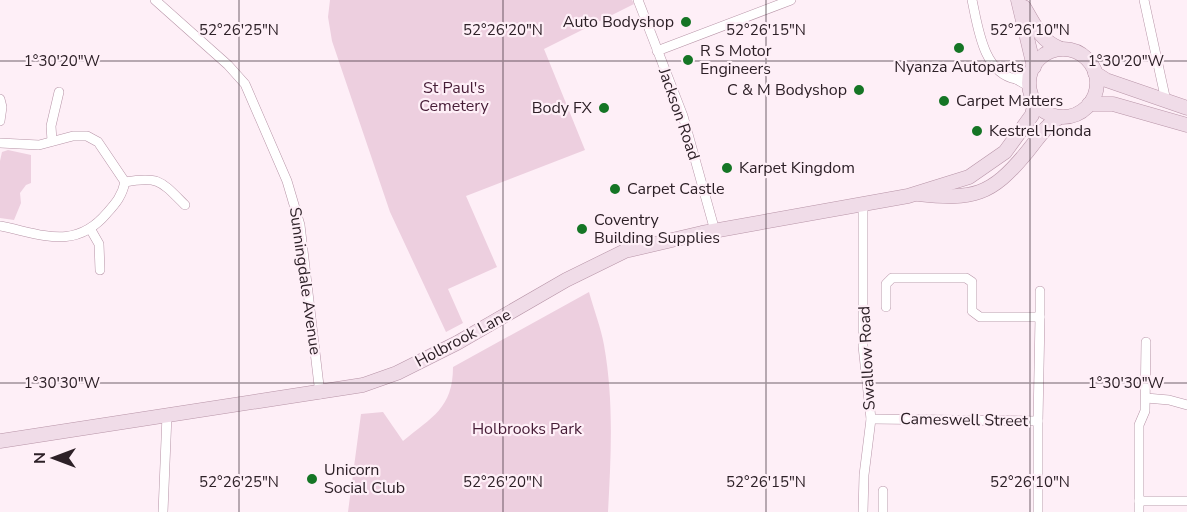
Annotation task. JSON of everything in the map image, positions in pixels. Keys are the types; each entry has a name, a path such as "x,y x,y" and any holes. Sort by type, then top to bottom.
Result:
{"street":[{"name":"Sunningdale Avenue","path":"155,0 228,65 245,84 287,181 300,225 320,394"},
{"name":"Jackson Road","path":"638,0 683,116 715,231"},
{"path":"657,51 791,0"},
{"path":"972,0 987,54 1002,74 1016,79 1032,76 1044,55 1059,48"},
{"path":"1019,0 1040,34 1049,44 1084,56 1095,73 1106,80 1187,108"},
{"path":"1019,0 1035,102 1041,110 1058,118 1076,115 1089,104 1096,88 1095,73"},
{"path":"1144,0 1166,101"},
{"path":"52,141 51,126 59,92"},
{"path":"0,99 2,107 0,121"},
{"name":"Holbrook Lane","path":"0,441 363,386 397,373 612,256 715,231 914,194 969,177 1005,152 1032,115 1035,102"},
{"path":"1089,104 1113,104 1187,125"},
{"name":"Holbrook Lane","path":"914,194 943,197 982,193 1005,177 1048,125 1058,118"},
{"path":"0,143 24,146 87,136 98,142 125,182 123,195 91,230 74,237 0,226"},
{"path":"125,182 149,178 165,185 185,205"},
{"name":"Swallow Road","path":"863,204 863,346 871,419 864,475 863,512"},
{"path":"91,230 99,244 100,270"},
{"path":"886,307 886,284 892,278 966,278 972,282 972,311 980,317 1040,317"},
{"path":"1038,421 1040,291"},
{"path":"1139,512 1139,425 1145,411 1146,342"},
{"path":"1146,398 1169,399 1187,405"},
{"path":"163,512 167,415"},
{"name":"Cameswell Street","path":"871,419 1038,421 1038,512"},
{"path":"883,491 883,512"},
{"path":"1139,501 1187,501"}],"green space":[{"name":"St Paul's Cemetery","path":"330,0 632,0 634,4 544,49 585,150 466,196 497,267 448,289 463,323 446,332 390,212 332,41 328,17"},
{"path":"8,150 31,155 31,183 26,185 20,193 21,203 14,220 0,218 0,161 2,152"},
{"name":"Holbrooks Park","path":"589,292 603,339 609,387 611,449 608,512 348,512 361,414 383,412 403,441 432,418 445,402 452,381 453,367"}],"place":[{"name":"Auto Bodyshop","path":"686,22"},
{"name":"Nyanza Autoparts","path":"959,48"},
{"name":"R S Motor Engineers","path":"688,60"},
{"name":"C & M Bodyshop","path":"859,90"},
{"name":"Carpet Matters","path":"944,101"},
{"name":"Body FX","path":"604,108"},
{"name":"Kestrel Honda","path":"977,131"},
{"name":"Karpet Kingdom","path":"727,168"},
{"name":"Carpet Castle","path":"615,189"},
{"name":"Coventry Building Supplies","path":"582,229"},
{"name":"Unicorn Social Club","path":"312,479"}]}
